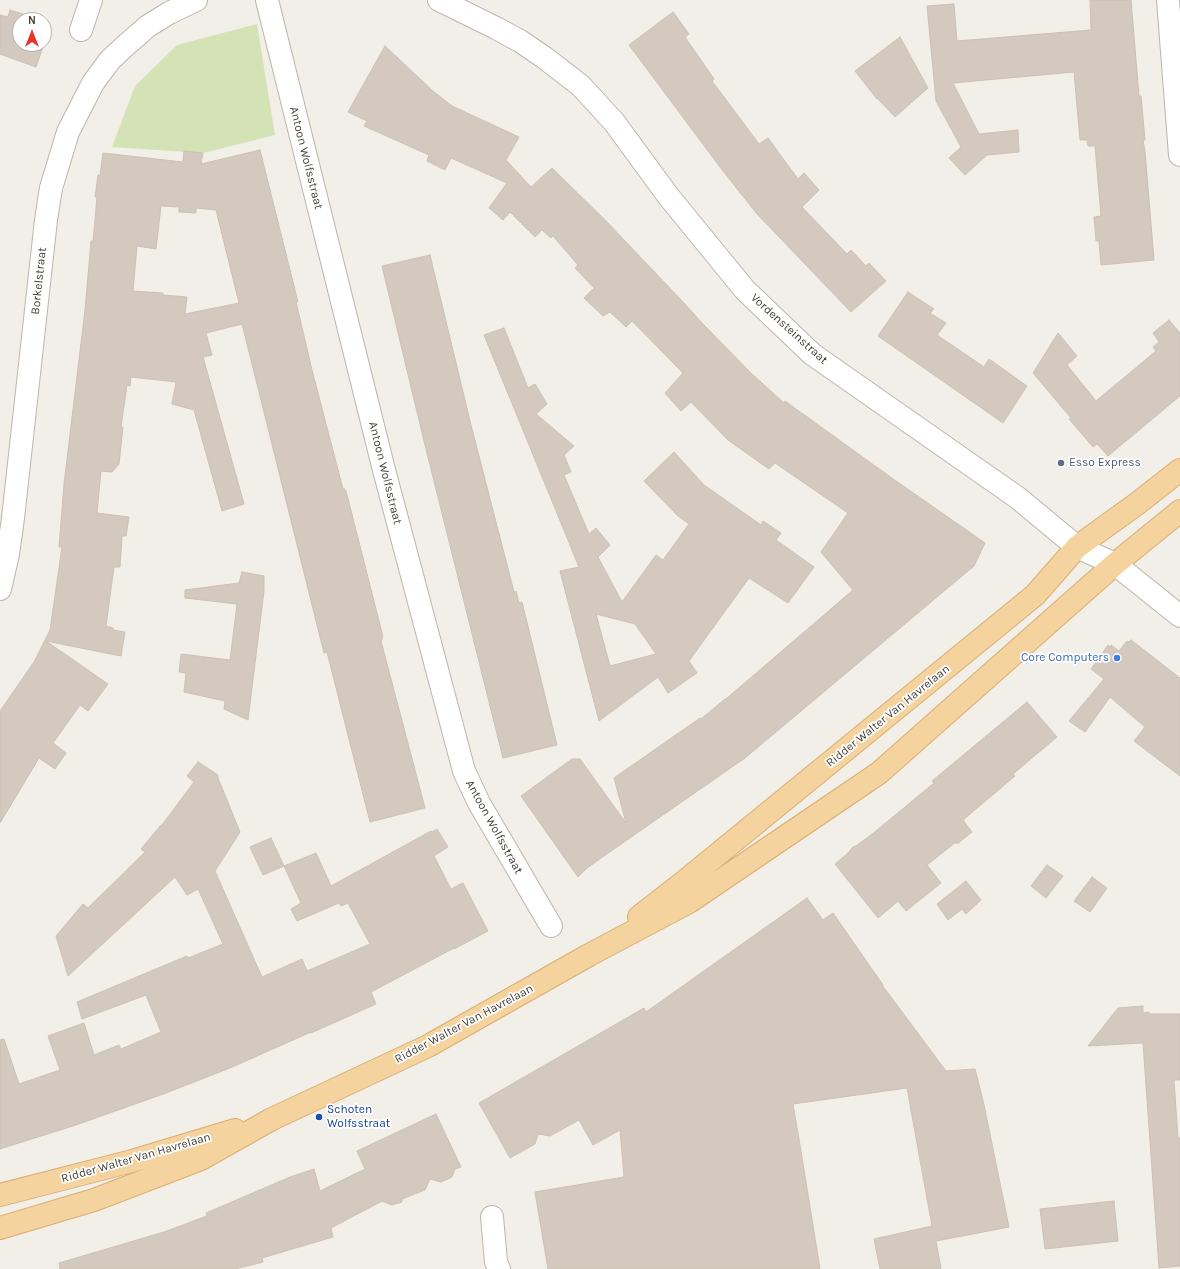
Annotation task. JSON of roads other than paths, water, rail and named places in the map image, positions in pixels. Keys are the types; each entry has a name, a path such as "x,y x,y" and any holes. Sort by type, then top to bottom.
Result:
{"main road":[{"name":"Ridder Walter Van Havrelaan","path":"589,955 691,876 1035,595 1077,547 1138,503 1180,470"},
{"name":"Ridder Walter Van Havrelaan","path":"0,1228 94,1200 201,1159 272,1119 428,1046 589,955 689,902 879,773 1116,564 1180,511"},
{"name":"Ridder Walter Van Havrelaan","path":"0,1195 132,1161 272,1119"}],"street":[{"path":"81,30 90,0"},
{"name":"Borkelstraat","path":"0,588 8,554 13,518 46,220 51,188 68,132 93,83 110,60 148,26 162,6 196,0"},
{"name":"Antoon Wolfsstraat","path":"267,0 384,470 464,771 479,803 551,926"},
{"name":"Vordensteinstraat","path":"439,0 520,41 563,71 581,86 614,122 669,197 745,290 812,354 1018,498 1077,547 1116,564 1180,616"},
{"path":"1168,0 1180,156"},
{"path":"492,1217 496,1262 499,1269"}],"place":[{"name":"Esso Express","path":"1061,463"},
{"name":"Core Computers","path":"1117,658"},
{"name":"Schoten Wolfsstraat","path":"319,1117"}]}
